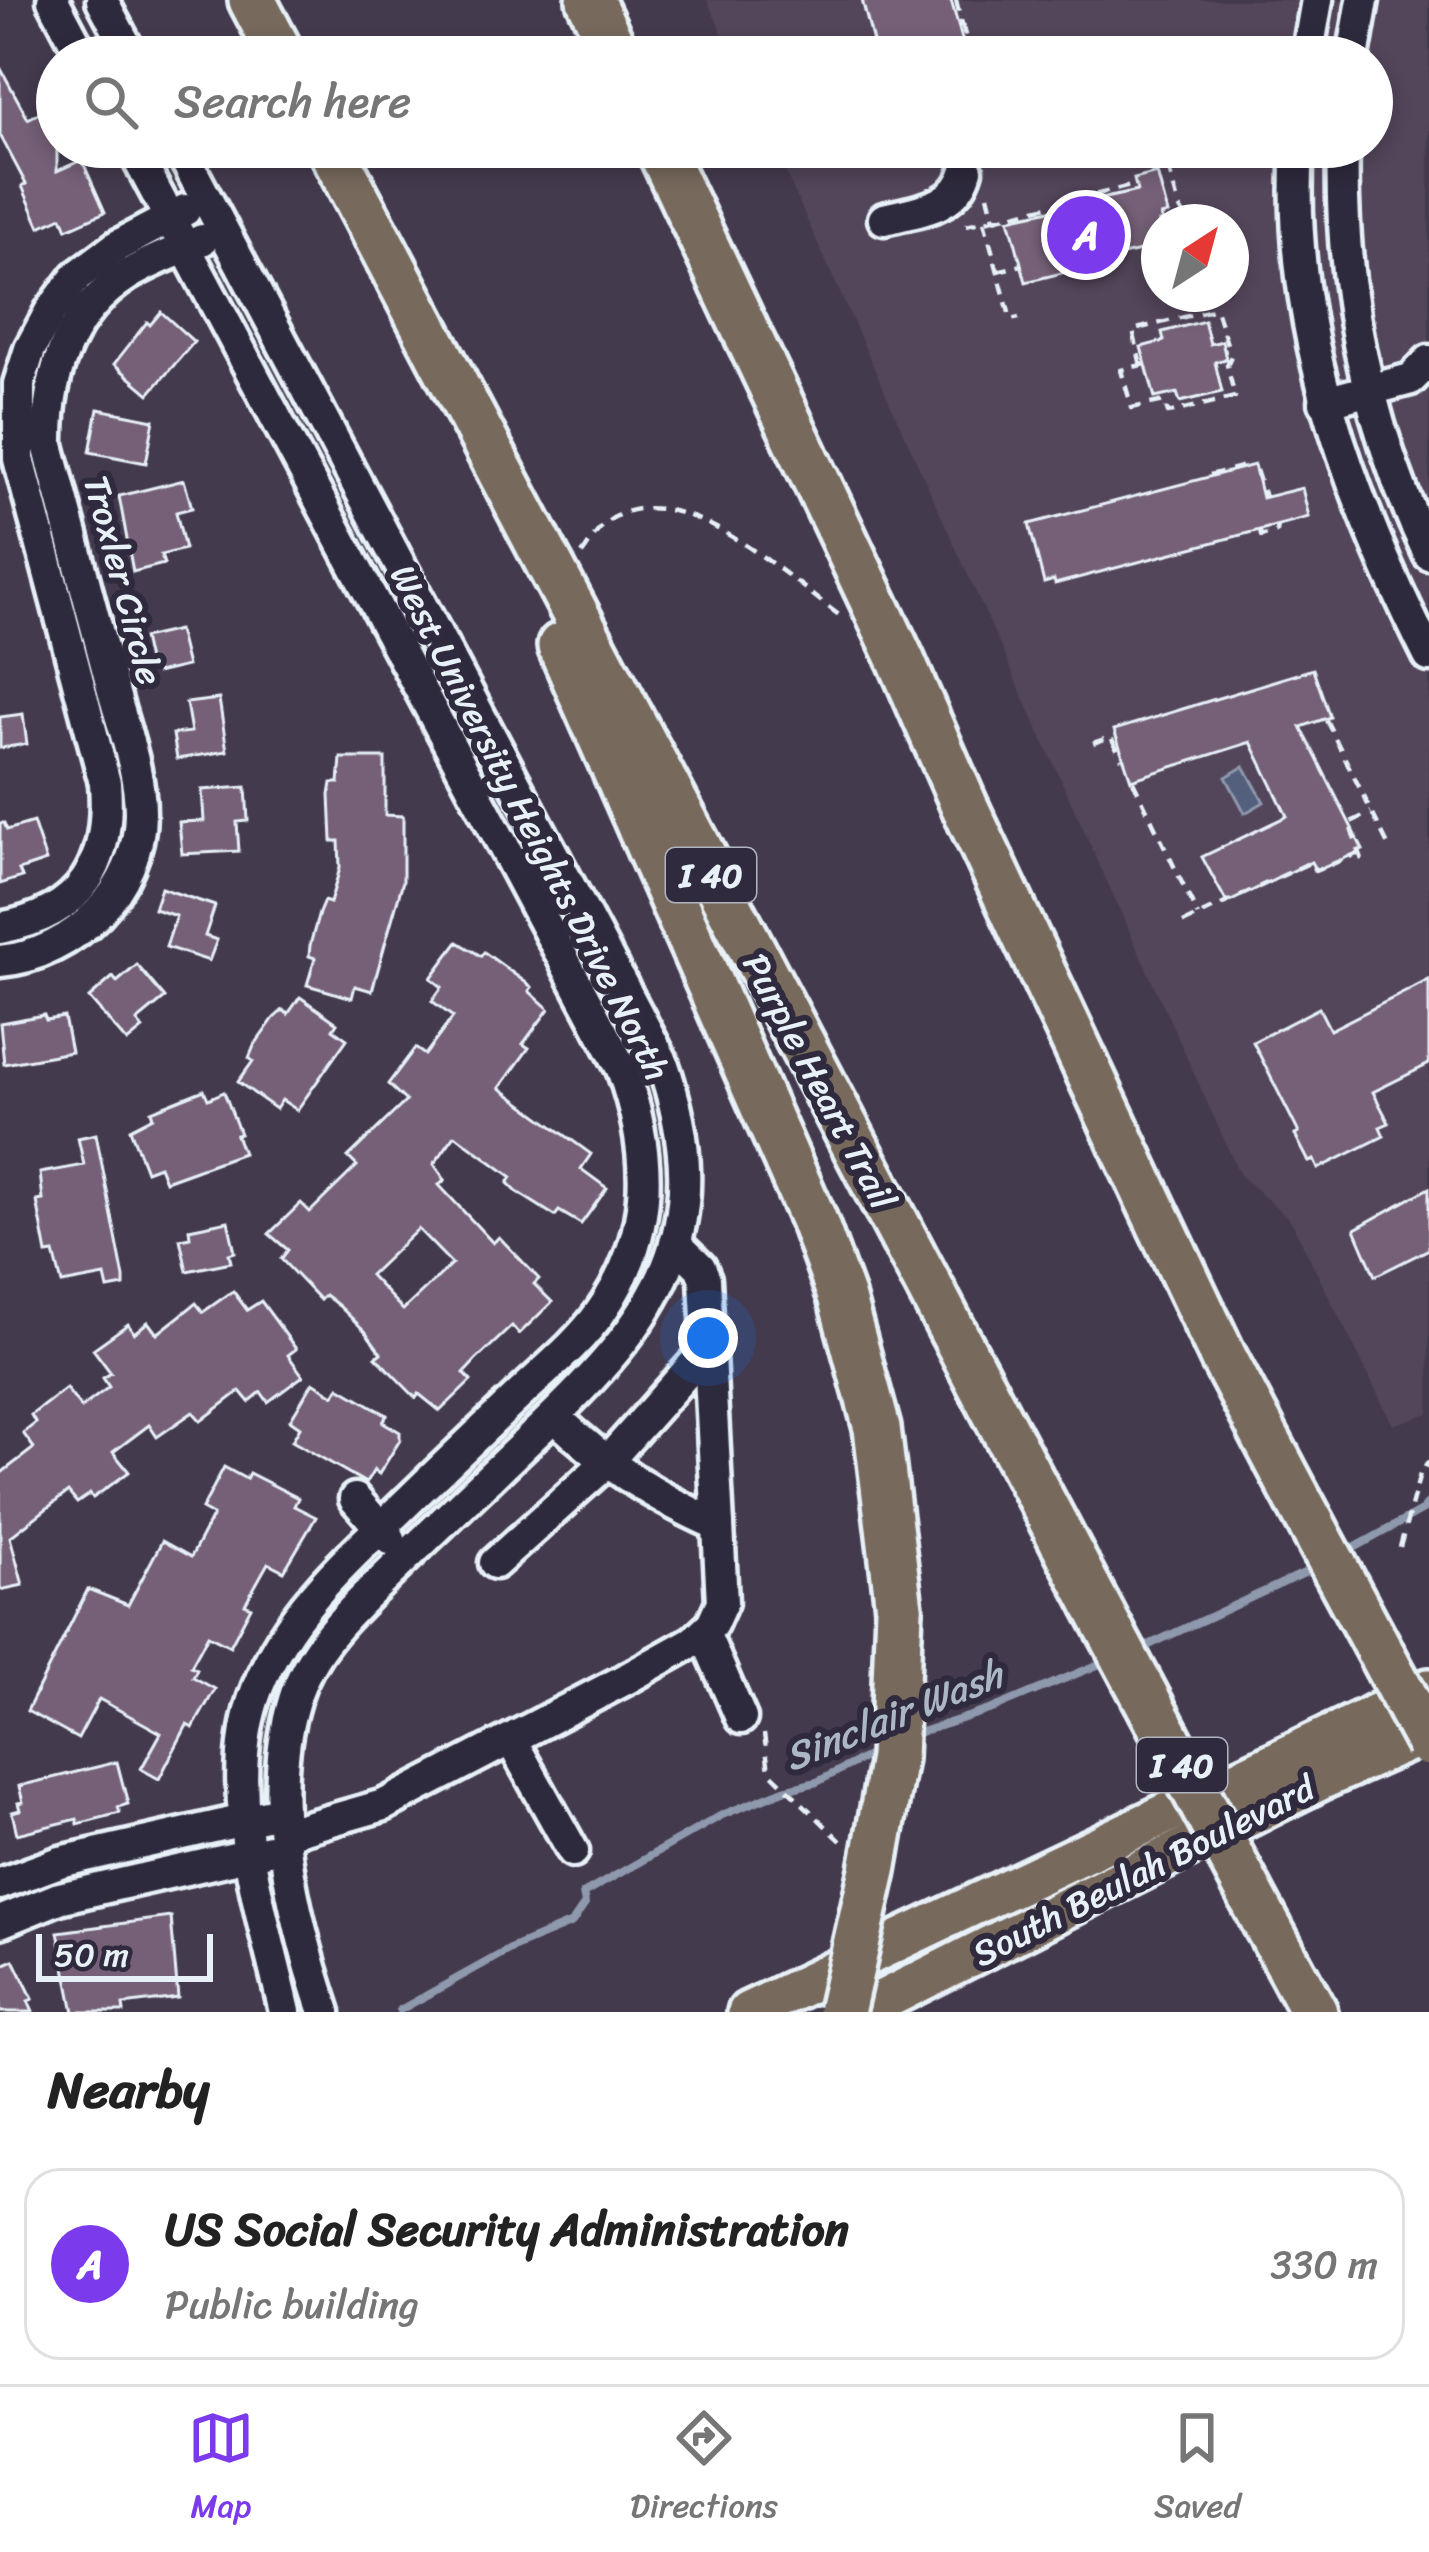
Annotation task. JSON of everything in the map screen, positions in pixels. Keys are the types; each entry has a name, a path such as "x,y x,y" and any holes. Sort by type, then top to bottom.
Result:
{"highway":[{"path":"252,0 271,36"},
{"path":"590,0 607,36"},
{"name":"Purple Heart Trail","path":"342,168 1314,2012"},
{"path":"669,168 1223,1357 1429,1742"},
{"path":"405,286 813,1219 841,1296 877,1428 899,1608 892,1758 841,2012"},
{"path":"1388,1665 1429,1721"}],"main road":[{"name":"South Beulah Boulevard","path":"748,2012 1429,1689"},
{"name":"South Beulah Boulevard","path":"859,2012 1320,1780 1429,1732"}],"street":[{"path":"53,0 72,36"},
{"path":"102,0 121,36"},
{"path":"1310,36 1317,0"},
{"path":"1356,36 1363,0"},
{"name":"West University Heights Drive North","path":"143,168 622,1070 640,1118 645,1173 640,1225 602,1311 322,1583 288,1630 256,1691 243,1763 248,1854 285,2012"},
{"name":"West University Heights Drive North","path":"190,168 661,1060 684,1160 684,1195 675,1243 647,1311 632,1334 554,1416 345,1616 312,1658 294,1700 281,1762 285,1831 313,1978 325,2012"},
{"path":"1299,168 1302,264 1325,402 1365,520 1429,656"},
{"path":"1342,168 1348,287 1369,392 1400,492 1429,554"},
{"path":"884,219 949,201 976,177"},
{"name":"Troxler Circle","path":"0,928 25,924 73,896 101,854 107,818 105,783 19,459 19,384 40,330 77,277 117,246 207,199"},
{"name":"Troxler Circle","path":"0,961 53,947 91,922 117,886 135,844 140,817 132,757 48,445 47,404 56,364 94,302 125,276 222,230"},
{"path":"1325,402 1411,379 1429,362"},
{"path":"0,1922 59,1898 248,1854 285,1831 384,1805 704,1633 722,1602 710,1346 705,1279 700,1267 675,1243"},
{"path":"495,1563 605,1464 710,1346"},
{"path":"554,1416 605,1464 718,1525"},
{"path":"355,1499 406,1557"},
{"path":"704,1633 741,1718"},
{"path":"511,1740 573,1851"},
{"path":"0,1884 61,1862 246,1818 285,1831"}],"path":[{"path":"956,0 964,36"},
{"path":"1168,168 1181,204"},
{"path":"1160,177 1170,175"},
{"path":"976,177 994,219"},
{"path":"966,225 1135,184"},
{"path":"984,221 1011,320 1019,318"},
{"path":"998,271 1022,265"},
{"path":"1216,309 1226,350 1235,397 1168,413 1164,401 1132,408 1120,370 1143,365 1133,329 1216,309"},
{"path":"1210,475 1248,465"},
{"path":"1256,470 1265,497"},
{"path":"560,584 605,524 635,508 676,509 726,533 843,617"},
{"path":"1260,530 1261,536 1276,531 1277,526"},
{"path":"1327,720 1388,845"},
{"path":"1093,743 1111,737 1122,759"},
{"path":"1133,781 1198,916"},
{"path":"1362,860 1348,823 1371,812"},
{"path":"1317,871 1359,853"},
{"path":"1183,923 1311,862 1321,880"},
{"path":"1400,1547 1420,1474 1429,1461"},
{"path":"741,1718 757,1723 766,1737 770,1771 798,1801 816,1811 853,1853"}],"shaded area":[{"path":"707,0 1429,0 1429,1413 1393,1425 1291,1221 1240,1175 784,168 1393,168 1393,36 723,36"}],"water":[{"path":"1244,766 1264,802 1245,813 1226,777"}],"building":[{"path":"862,0 951,0 961,36 871,36"},
{"path":"0,67 28,119 36,115 36,168 86,168 105,212 67,229 62,217 40,227 22,186 26,184 0,135"},
{"path":"1157,173 1165,204 1141,204 1141,251 1026,282 1009,219 1137,191 1134,179"},
{"path":"161,312 194,342 149,394 114,364 147,322 150,325"},
{"path":"1204,321 1210,344 1222,341 1226,359 1215,362 1222,392 1180,402 1177,393 1155,398 1141,347 1164,341 1162,332"},
{"path":"98,409 154,420 146,463 90,452"},
{"path":"1254,465 1262,498 1302,488 1309,517 1055,584 1054,580 1044,583 1029,524"},
{"path":"184,480 192,508 176,512 185,549 161,555 164,564 133,572 119,496"},
{"path":"178,630 187,666 157,673 155,664 149,665 143,638"},
{"path":"1313,669 1330,717 1301,727 1363,850 1316,871 1311,862 1227,903 1202,857 1287,816 1251,742 1131,780 1114,730"},
{"path":"219,699 227,751 177,759 173,734 191,732 186,703"},
{"path":"23,714 27,744 0,748 0,717"},
{"path":"341,758 385,758 385,815 403,816 403,881 372,991 355,986 352,998 307,985 315,958 309,956 310,945 319,913 324,901 330,903 340,868 339,841 332,841 330,795 332,783 339,783"},
{"path":"246,787 248,821 237,822 239,851 182,854 179,822 204,821 202,790"},
{"path":"33,822 46,861 19,870 22,877 0,884 0,823 7,830"},
{"path":"161,888 215,906 205,936 217,940 209,961 166,947 176,916 154,909"},
{"path":"458,942 481,956 484,952 532,987 529,991 549,1009 523,1044 529,1048 500,1088 591,1154 581,1169 607,1188 581,1224 559,1211 555,1216 517,1192 508,1183 512,1177 455,1135 434,1164 445,1180 439,1185 493,1243 499,1237 539,1279 534,1284 552,1302 519,1334 512,1326 476,1360 464,1373 471,1381 440,1411 419,1394 416,1398 376,1357 381,1353 339,1306 325,1295 320,1300 281,1259 288,1250 269,1234 301,1203 310,1212 357,1166 348,1157 406,1101 388,1084 415,1048 425,1055 453,1017 432,1001 442,987 431,978","holes":["418,1229 452,1264 403,1310 370,1275"]},
{"path":"137,965 165,998 137,1021 143,1029 127,1042 89,998 113,977 117,982"},
{"path":"1429,980 1429,1064 1373,1092 1389,1123 1380,1127 1384,1136 1318,1169 1295,1135 1299,1133 1253,1042 1319,1008 1330,1030"},
{"path":"300,997 337,1023 333,1029 347,1039 297,1110 282,1100 276,1109 238,1082 253,1061 249,1058 254,1046 274,1018 283,1010 288,1014"},
{"path":"44,1015 46,1020 64,1017 71,1052 4,1064 0,1023"},
{"path":"204,1090 208,1099 224,1092 243,1153 165,1181 159,1166 146,1171 130,1129 153,1117 151,1111"},
{"path":"96,1134 124,1278 124,1286 108,1289 105,1276 62,1284 54,1253 47,1254 37,1201 43,1200 40,1173 84,1165 78,1138"},
{"path":"1429,1188 1429,1249 1375,1276 1355,1229"},
{"path":"228,1221 235,1252 229,1254 231,1262 187,1271 180,1239 190,1237 189,1229"},
{"path":"233,1291 247,1310 261,1301 296,1349 288,1355 303,1376 268,1402 261,1392 249,1402 240,1391 201,1421 193,1412 157,1437 149,1425 113,1452 129,1472 93,1498 90,1494 77,1503 68,1492 10,1537 23,1585 0,1590 0,1474 34,1448 23,1433 36,1423 31,1415 66,1388 81,1408 109,1387 103,1378 111,1373 93,1349 128,1324 134,1333 148,1322 157,1334 196,1303 203,1312"},
{"path":"313,1382 334,1395 339,1387 387,1415 383,1422 400,1432 379,1474 374,1470 366,1483 292,1441 300,1427 290,1420"},
{"path":"224,1467 246,1479 249,1473 298,1498 294,1506 316,1517 284,1571 268,1563 245,1604 251,1607 230,1646 208,1635 191,1666 197,1669 193,1677 215,1689 193,1728 187,1725 159,1779 141,1769 161,1733 99,1699 78,1739 27,1711 88,1589 128,1605 162,1541 191,1557 213,1515 202,1509"},
{"path":"117,1762 128,1804 118,1807 120,1813 17,1834 12,1812 20,1810 18,1803 23,1802 19,1786"},
{"path":"171,1917 178,1998 123,2005 124,2012 74,2012 58,1932"},
{"path":"14,1960 33,1999 28,2001 33,2012 0,2012 0,1966"}],"waterway":[{"name":"Sinclair Wash","path":"1345,1553 1423,1510 1429,1502"},
{"name":"Sinclair Wash","path":"1138,1650 1315,1568"},
{"name":"Sinclair Wash","path":"909,1736 992,1709 1107,1661"},
{"name":"Sinclair Wash","path":"400,2010 512,1948 572,1923 585,1904 583,1894 722,1815 817,1782 879,1750"}],"place":[{"name":"US Social Security Administration","path":"1086,235"}]}
